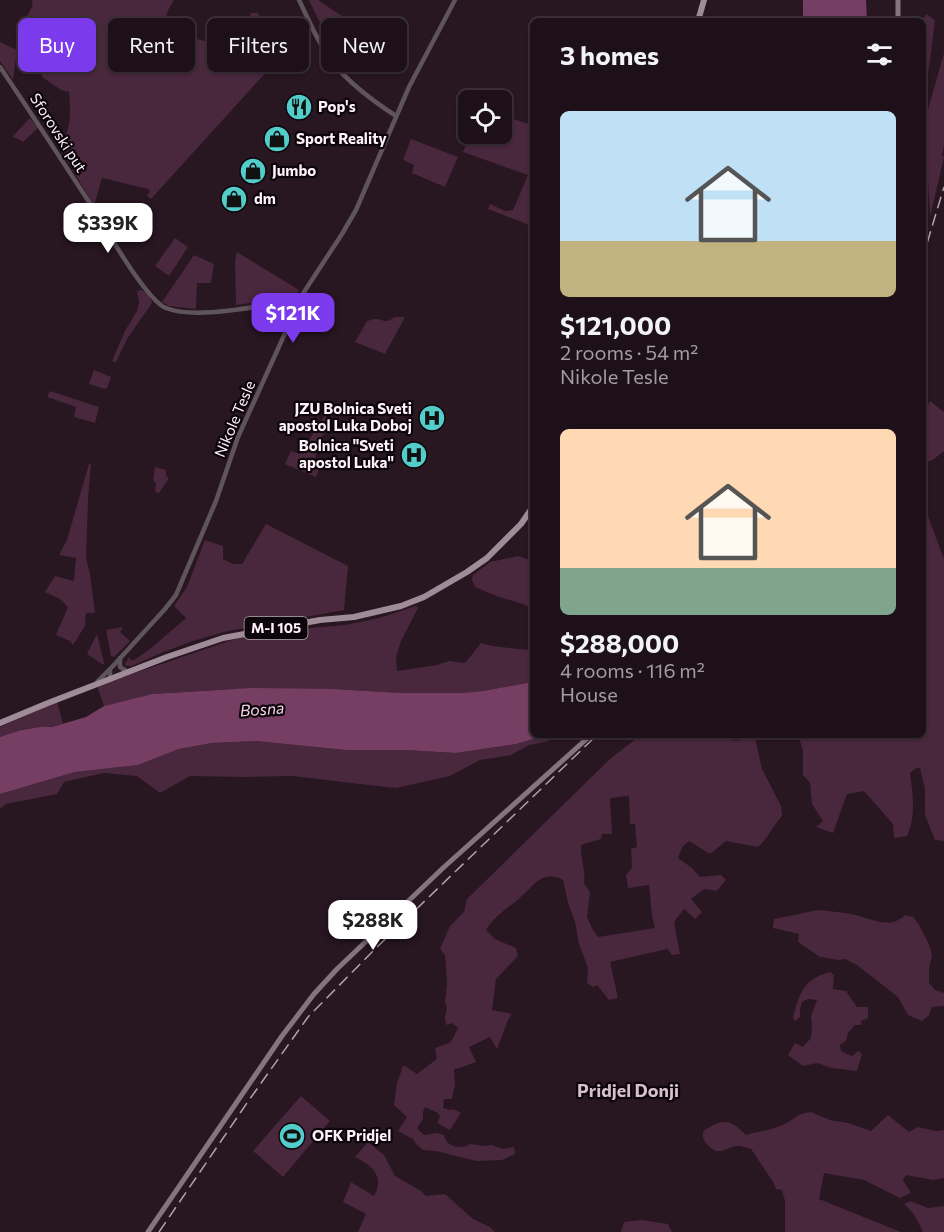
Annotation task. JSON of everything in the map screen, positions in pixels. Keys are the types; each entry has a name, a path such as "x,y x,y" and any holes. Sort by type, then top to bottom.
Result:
{"main road":[{"path":"699,18 704,0"},
{"path":"898,0 898,18"},
{"name":"M-I 105","path":"0,723 110,678 223,638 320,620 354,617 401,606 424,597 468,572 487,558 521,524 530,511"},
{"path":"148,1232 282,1036 320,987 443,868 588,738"}],"street":[{"path":"299,0 316,36 333,63 365,94 396,116"},
{"name":"Nikole Tesle","path":"94,685 176,595 216,501 238,438 296,309 304,292 356,210 415,74 455,0"},
{"name":"Sforovski put","path":"0,67 121,253 157,303 171,310 194,312 275,304 296,309"},
{"path":"121,656 120,667 128,672"},
{"path":"110,669 110,678"}],"shaded area":[{"path":"32,0 174,0 167,18 108,18 108,72 195,72 195,38 207,42 207,72 266,72 151,199 147,196 150,191 148,189 102,178 94,206 59,143 67,133 69,126 69,92 61,90 42,77 41,72 96,72 96,18 27,18"},
{"path":"309,0 318,0 345,18 321,18 321,25"},
{"path":"251,13 258,13 260,18 249,18"},
{"path":"926,14 935,20 926,80 926,18 924,18"},
{"path":"0,42 17,50 13,80 0,61"},
{"path":"944,53 942,156 944,157 930,217 926,139 926,116"},
{"path":"30,118 38,128 23,142 12,137"},
{"path":"512,119 530,124 530,225 488,209 490,204 505,211 513,210 528,175 463,152 467,144 512,144"},
{"path":"411,139 458,157 445,187 412,173 414,165 403,160"},
{"path":"175,238 188,247 169,276 155,266"},
{"path":"237,252 299,290 292,300 236,305 235,261"},
{"path":"194,255 214,264 211,283 197,283 196,309 169,306 162,302"},
{"path":"141,290 148,295 152,303 127,339 117,360 112,361 137,311 139,302 137,291"},
{"path":"394,317 405,317 385,354 355,342 367,321 375,319 386,321"},
{"path":"94,370 111,377 107,388 89,384"},
{"path":"50,391 99,407 95,423 74,417 76,407 47,397"},
{"path":"930,401 944,412 944,451 927,462 926,461 926,410"},
{"path":"325,415 329,428 318,443 314,462 320,467 316,477 285,464 291,451 300,454"},
{"path":"89,464 91,464 86,559 95,613 86,613 85,626 73,645 70,641 56,635 68,607 60,599 45,592 55,576 74,581 76,558 59,555 67,540"},
{"path":"155,467 166,470 166,476 169,478 159,493 155,492 156,483 153,480"},
{"path":"926,511 944,559 944,841 935,840 925,815 925,789 920,768 910,773 913,813 907,836 894,838 893,824 864,791 847,794 833,833 816,827 823,821 812,804 810,783 803,775 803,750 799,738 926,738"},
{"path":"266,524 348,566 344,610 228,631 193,641 132,666 126,666 129,657 134,660 186,618 174,606 187,587 205,540 223,546 223,559 233,564 242,564"},
{"path":"518,556 530,560 530,607 475,587 472,580 473,575 490,562"},
{"path":"416,606 418,608 401,641 396,657 397,671 449,661 465,663 481,643 530,650 530,682 461,693 231,689 152,694 104,706 97,686 232,640 264,632 345,625 379,618"},
{"path":"123,627 120,632 130,641 114,657 111,656 106,630"},
{"path":"97,634 104,662 104,664 87,654"},
{"path":"57,702 63,724 24,729 0,737 0,727"},
{"path":"537,738 555,738 529,745 511,755 480,760 450,776 396,788 293,776 190,776 160,793 137,776 104,773 64,782 57,794 6,804 0,809 0,794 75,772 138,765 179,749 212,743 256,741 346,750 456,753 516,744"},
{"path":"637,738 733,738 734,741 755,738 762,769 781,806 782,816 758,847 726,841 710,854 689,841 683,846 678,858 700,877 721,875 726,880 717,891 704,889 691,899 702,912 695,919 684,909 674,922 680,954 672,955 667,949 610,962 618,998 609,1000 597,985 593,987 587,983 588,968 579,944 563,880 552,876 536,882 498,915 486,930 495,939 516,948 518,956 496,979 492,1010 512,1014 497,1049 490,1037 469,1047 476,1062 454,1069 455,1085 452,1099 444,1099 443,1108 461,1113 450,1130 437,1123 440,1117 438,1113 425,1107 423,1119 417,1128 424,1135 436,1133 444,1135 445,1139 454,1146 462,1147 470,1144 491,1145 503,1149 514,1147 515,1154 502,1160 476,1161 423,1150 413,1139 398,1131 407,1117 394,1105 397,1083 403,1066 417,1074 437,1059 435,1048 451,1042 458,1028 452,1023 446,1025 445,955 440,949 450,926 464,912 467,899 611,758","holes":["629,796 630,824 635,824 637,847 631,849 632,868 626,875 628,888 649,885 655,928 598,937 587,917 590,892 584,883 581,845 601,839 602,834 612,834 610,798"]},
{"path":"818,910 851,914 886,923 899,920 905,915 913,917 929,944 932,955 929,983 935,990 944,993 944,1006 932,1007 929,1015 922,1021 908,1015 898,997 857,965 845,959 820,957 798,942 799,934 773,928 774,919"},
{"path":"830,972 834,975 833,989 846,991 857,1007 868,1007 868,1018 861,1021 861,1025 855,1025 848,1033 846,1041 840,1045 841,1051 847,1054 852,1056 858,1051 862,1054 857,1071 831,1068 817,1063 803,1066 788,1055 795,1043 803,1047 811,1038 811,1016 817,1000 808,999 802,1002 800,1017 795,1021 793,1018 800,995 808,983"},
{"name":"OFK Pridjel","path":"301,1096 330,1121 283,1177 253,1151"},
{"path":"811,1112 830,1120 871,1131 888,1115 909,1132 918,1127 936,1131 944,1130 944,1178 933,1180 906,1175 903,1180 911,1193 900,1198 864,1180 824,1173 819,1199 901,1232 785,1232 785,1201 782,1190 776,1189 751,1149 738,1146 716,1151 706,1143 703,1137 705,1130 721,1122 738,1127 746,1135 776,1128 801,1114"},
{"path":"368,1142 384,1155 395,1176 426,1196 445,1194 473,1219 495,1232 358,1232 366,1214 343,1202 351,1182 374,1196 377,1189 375,1172 355,1157"},
{"path":"910,1201 928,1208 944,1206 944,1232 923,1232 913,1214 904,1204"},
{"path":"641,1220 668,1224 672,1232 621,1232 624,1222"}],"water":[{"path":"803,0 866,0 867,18 803,18"},
{"name":"Bosna","path":"530,682 530,738 537,738 516,744 456,753 346,750 256,741 212,743 179,749 138,765 75,772 0,794 0,737 21,730 52,727 86,717 104,706 152,694 251,688 400,693 483,691"}],"railway":[{"path":"926,247 944,187"},
{"path":"159,1232 308,1017 376,948 594,738"}],"place":[{"name":"Pop's","path":"299,107"},
{"name":"Sport Reality","path":"277,139"},
{"name":"Jumbo","path":"253,171"},
{"name":"dm","path":"234,199"},
{"name":"JZU Bolnica Sveti apostol Luka Doboj","path":"432,418"},
{"name":"Bolnica \"Sveti apostol Luka\"","path":"414,455"},
{"name":"OFK Pridjel","path":"292,1136"}],"district":[{"name":"Pridjel Donji","path":"628,1091"}]}
